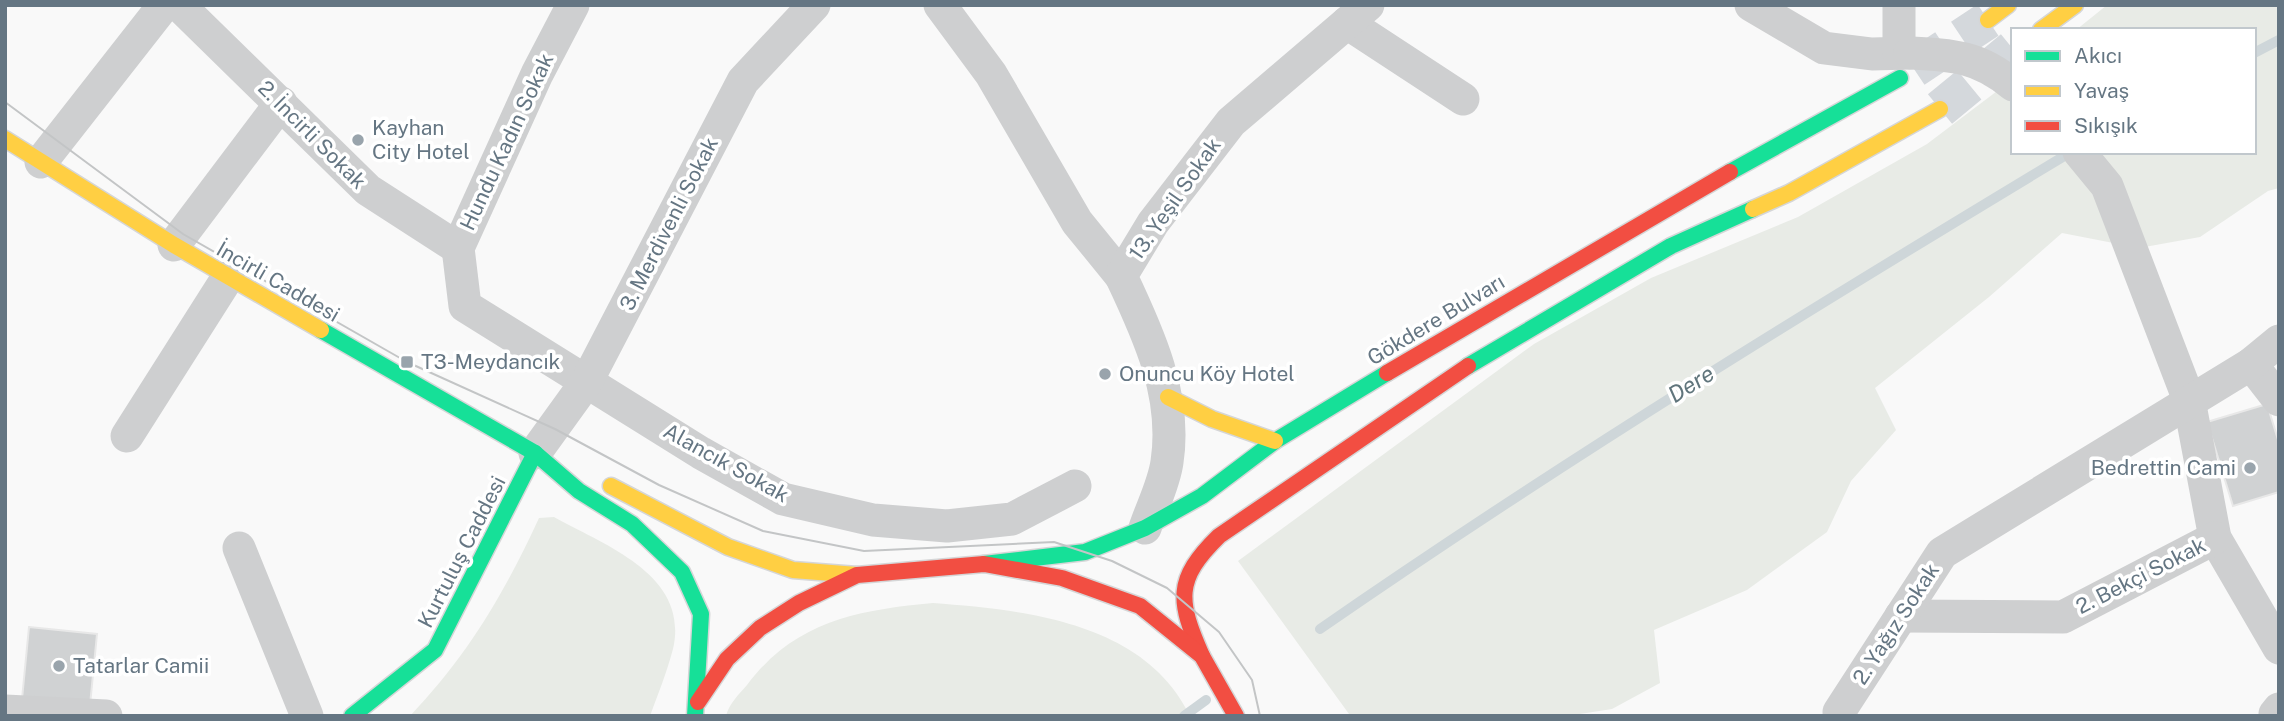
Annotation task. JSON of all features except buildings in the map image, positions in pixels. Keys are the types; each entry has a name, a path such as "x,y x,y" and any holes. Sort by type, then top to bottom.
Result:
{"main road":[{"path":"1988,20 2008,5"},
{"path":"2044,28 2076,5"},
{"name":"Gökdere Bulvarı","path":"984,564 1085,552 1145,528 1202,496 1275,441 1788,138 1903,61"},
{"path":"1236,716 1202,656 1185,618 1182,588 1196,556 1219,536 1467,367 1671,246 1789,193 1940,109"},
{"name":"İncirli Caddesi","path":"5,139 228,277 535,453"},
{"path":"1168,397 1212,419 1275,441"},
{"path":"535,453 586,473 728,547 793,570 857,575 984,564 1062,578 1140,606 1202,656"},
{"path":"535,453 579,491 632,524 682,572 701,614 697,709"},
{"name":"Kurtuluş Caddesi","path":"352,716 435,650 535,453"},
{"path":"697,709 727,659 760,628 799,603 857,575"}],"street":[{"path":"41,162 164,5"},
{"name":"2. İncirli Sokak","path":"179,5 368,191 458,248"},
{"name":"Hundu Kadın Sokak","path":"573,5 537,74 458,248 465,306 587,382"},
{"name":"3. Merdivenli Sokak","path":"535,453 587,382 743,81 814,5"},
{"path":"940,5 992,74 1077,222 1121,276"},
{"path":"1751,5 1798,19 1824,48 1903,61 1963,56 1998,73 2011,83"},
{"path":"1899,5 1903,61"},
{"path":"1357,14 1463,99"},
{"name":"13. Yeşil Sokak","path":"1145,528 1167,463 1168,397 1144,323 1121,276 1153,223 1230,122 1357,14"},
{"path":"174,245 281,103"},
{"path":"2081,154 2108,186 2189,400 2215,538 2279,648"},
{"path":"127,436 228,277"},
{"name":"2. Yağız Sokak","path":"1839,714 1942,553 2251,364 2279,341"},
{"path":"2251,364 2279,400"},
{"name":"Alancık Sokak","path":"587,382 783,499 873,520 947,526 1012,519 1075,486"},
{"name":"2. Bekçi Sokak","path":"1901,616 2063,617 2215,538"},
{"path":"239,548 307,716"},
{"path":"2278,716 2275,714 2279,709"},
{"path":"5,711 106,716"}],"shaded area":[{"path":"2107,5 2279,5 2279,188 2268,191 2200,237 2139,248 2062,233 1989,297 1875,388 1896,430 1851,481 1827,532 1747,590 1654,630 1660,683 1612,709 1567,716 1349,714 1238,561 1534,344 1651,278 1798,217 1927,144 2011,81 2011,154 2256,154 2256,28 2078,28"},
{"path":"554,517 597,539 639,566 657,582 669,601 675,623 673,649 650,716 410,716 450,670 483,623 539,518"},
{"path":"933,603 1006,610 1043,617 1079,627 1113,641 1144,660 1170,684 1190,716 726,716 735,699 766,663 807,633 854,615"}],"waterway":[{"name":"Dere","path":"2256,52 2279,40"},
{"name":"Dere","path":"1320,629 1692,384 2068,154"},
{"name":"Gökdere Bulvarı","path":"1184,716 1206,700"}],"tunnel":[{"path":"1914,69 1988,20"},
{"path":"1940,109 2011,51"}],"tram line":[{"path":"5,102 183,234 407,362 555,429 659,485 763,531 864,551 1054,542 1112,561 1167,588 1219,632 1252,680 1260,716"}],"traffic: fast":[{"path":"1730,172 1900,78"},
{"path":"1468,366 1671,246 1753,209"},
{"path":"321,330 535,453 579,491 632,524 682,572 701,614 695,716"},
{"path":"984,564 1085,552 1145,528 1202,496 1275,441 1387,373"},
{"path":"352,716 435,650 535,453"}],"traffic: slow":[{"path":"1988,20 2008,5"},
{"path":"2044,28 2075,5"},
{"path":"1753,209 1789,193 1940,109"},
{"path":"5,139 174,245 321,330"},
{"path":"1168,397 1212,419 1275,441"},
{"path":"611,486 728,547 793,570 857,575"}],"traffic: jam":[{"path":"1387,373 1730,172"},
{"path":"1202,656 1188,620 1185,592 1194,566 1204,552 1219,536 1468,366"},
{"path":"698,702 727,659 760,628 799,603 857,575 984,564 1062,578 1140,606 1202,656 1236,716"}],"place":[{"name":"Kayhan City Hotel","path":"358,140"},
{"name":"T3-Meydancık","path":"407,362"},
{"name":"Onuncu Köy Hotel","path":"1105,374"},
{"name":"Bedrettin Cami","path":"2250,468"},
{"name":"Tatarlar Camii","path":"59,666"}]}
